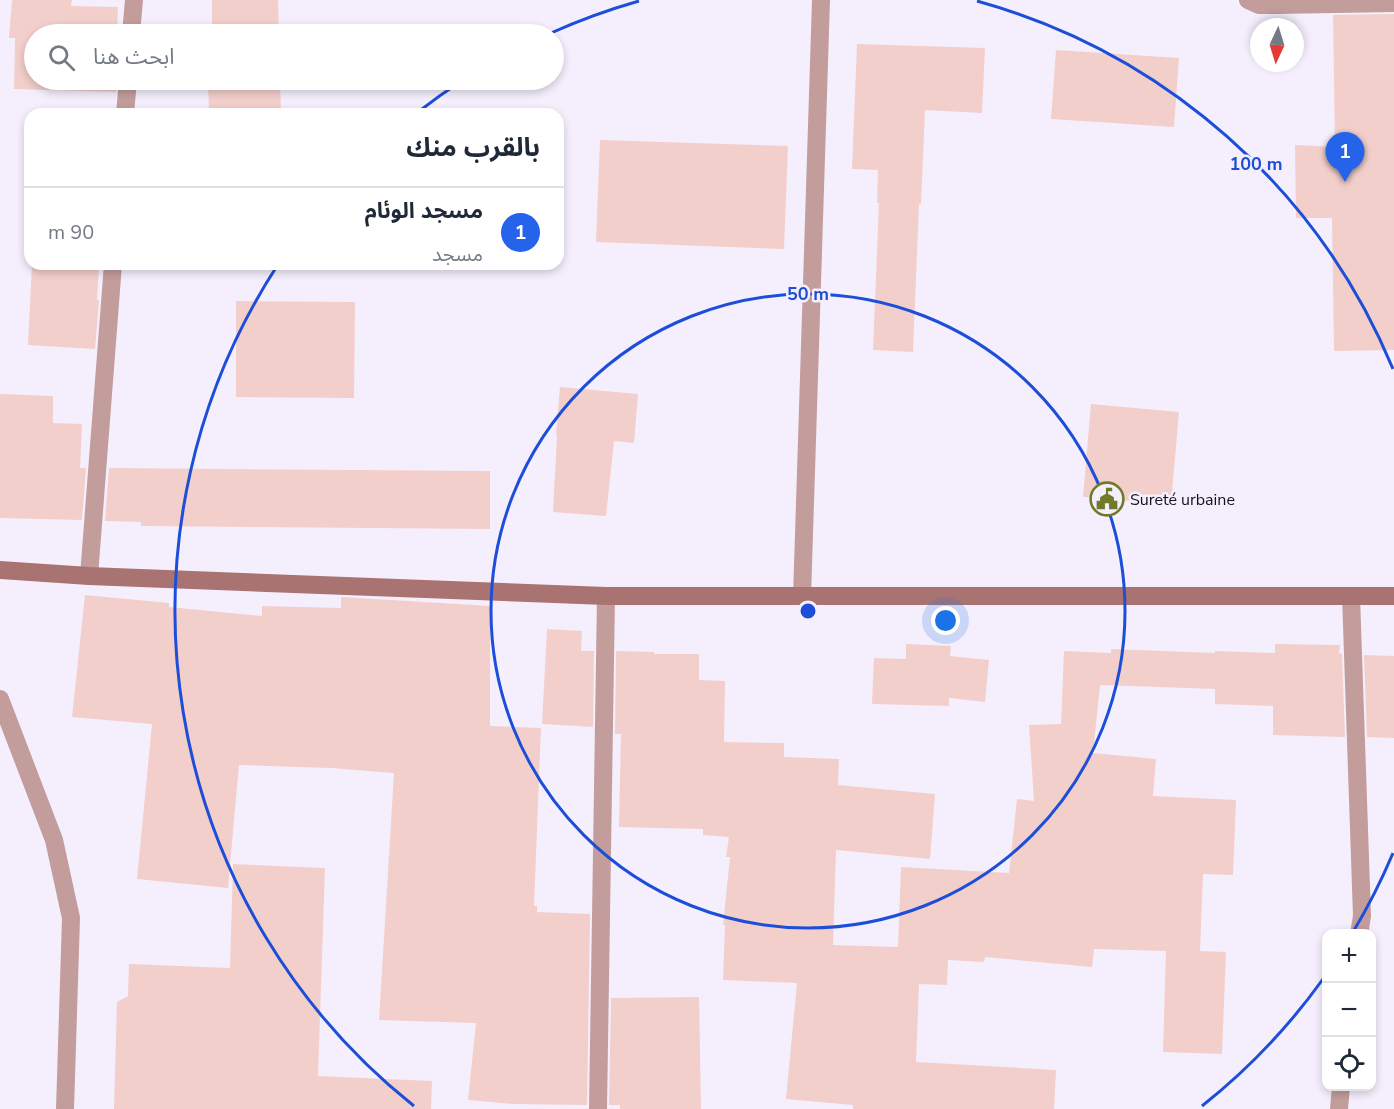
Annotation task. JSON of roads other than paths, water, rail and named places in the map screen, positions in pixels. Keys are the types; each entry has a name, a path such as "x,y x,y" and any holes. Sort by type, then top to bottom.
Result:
{"street":[{"path":"132,24 134,0"},
{"path":"802,597 821,0"},
{"path":"1248,0 1259,5 1394,3"},
{"path":"126,108 127,90"},
{"path":"89,576 113,270"},
{"path":"0,570 89,576 606,596 1394,596"},
{"path":"598,1109 606,596"},
{"path":"1351,596 1362,916 1360,929"},
{"path":"0,699 54,840 71,918 65,1109"},
{"path":"1339,1109 1341,1091"}],"place":[{"name":"مسجد الوئام","path":"1345,182"},
{"name":"Sureté urbaine","path":"1107,499"}]}
